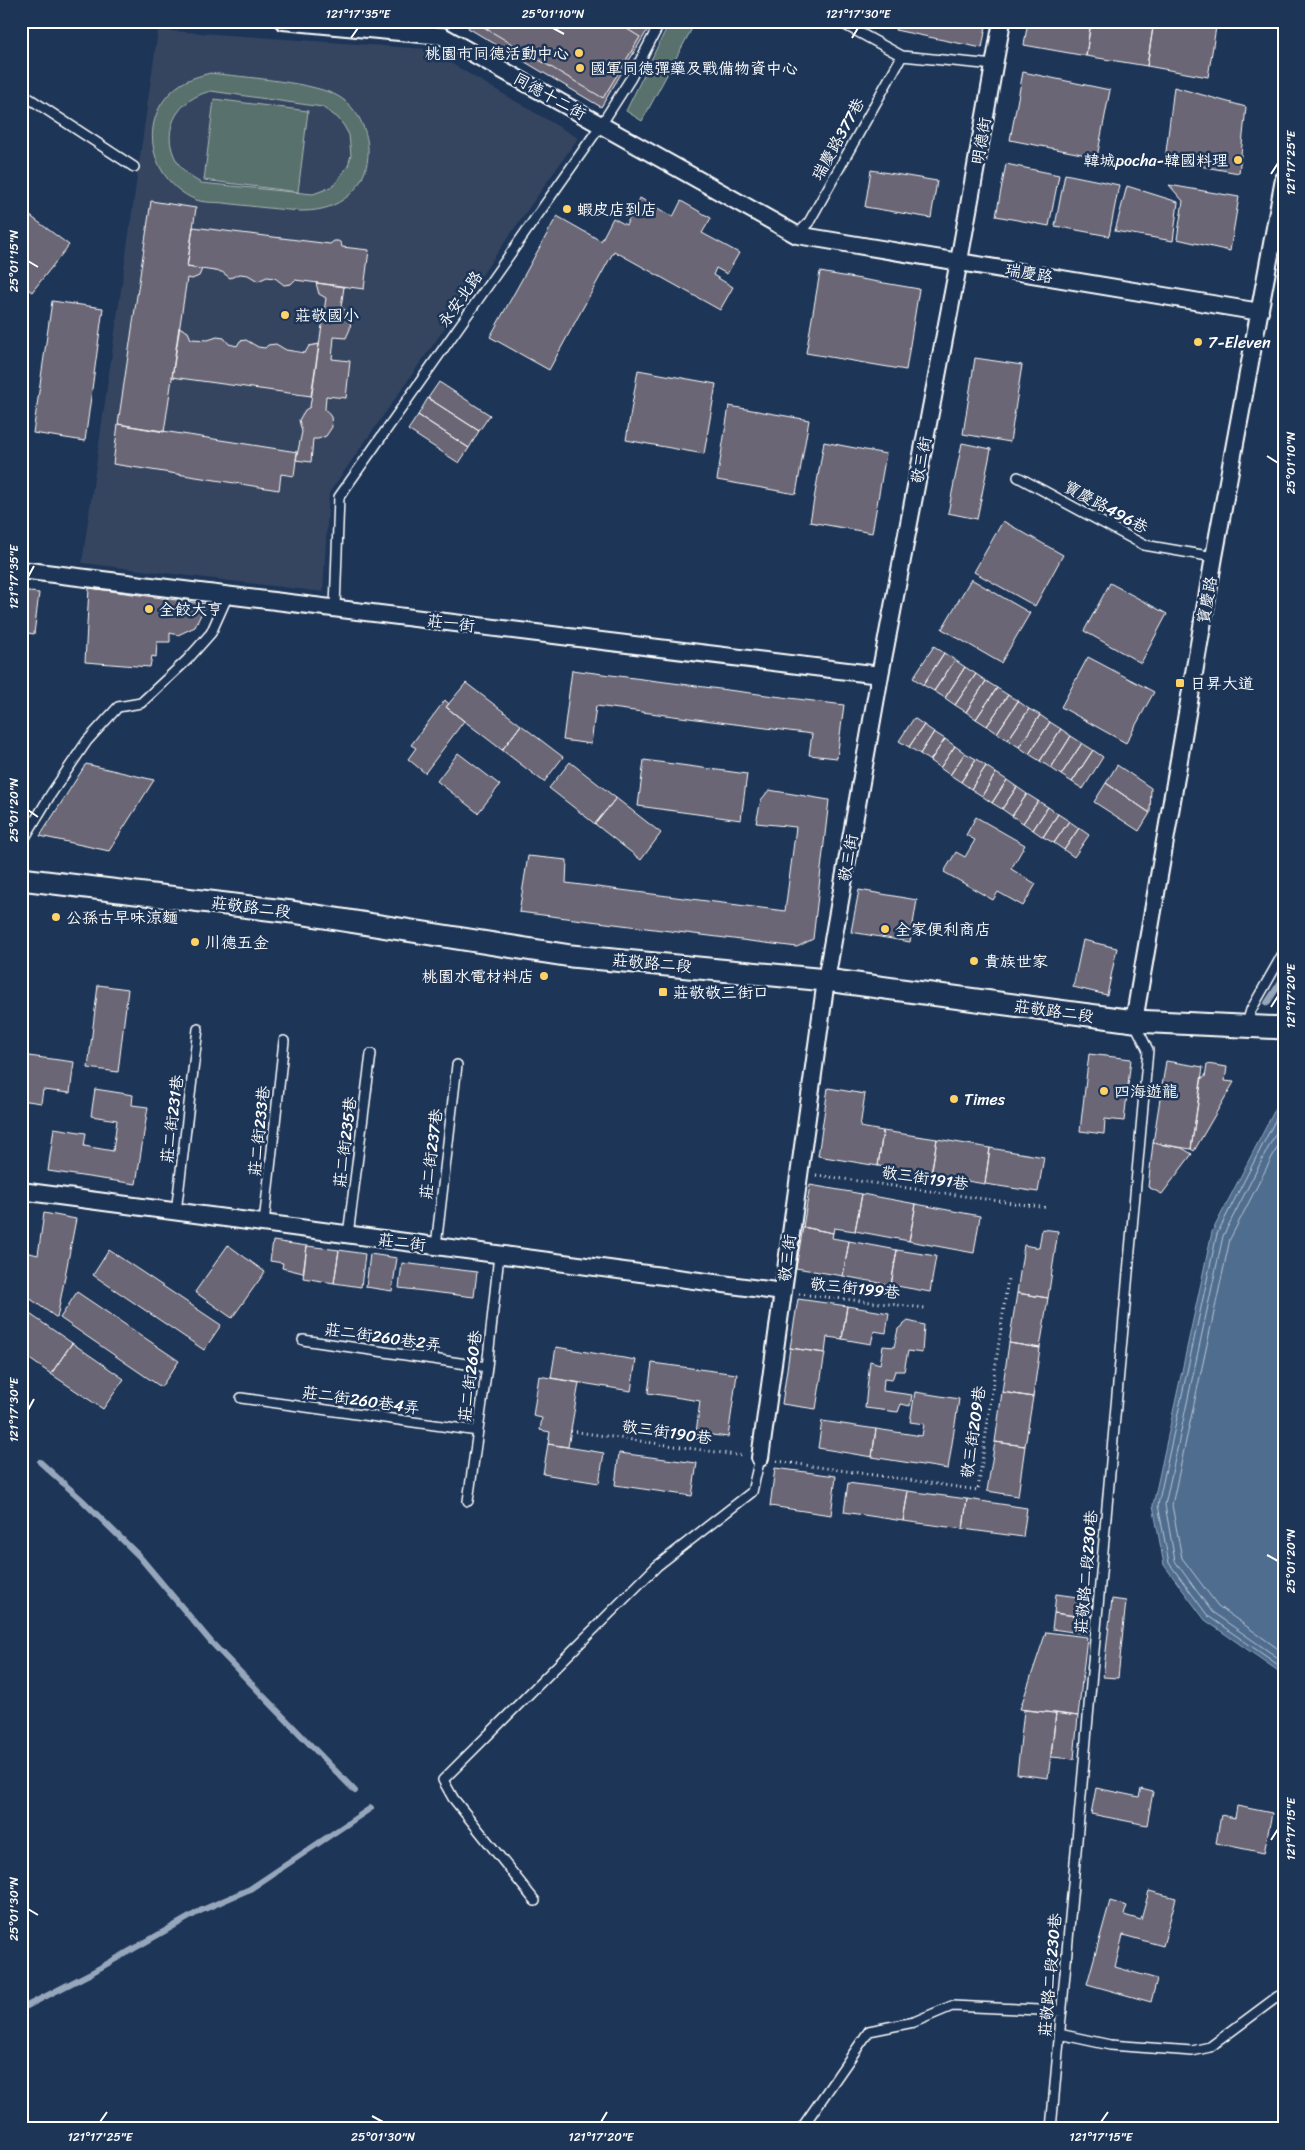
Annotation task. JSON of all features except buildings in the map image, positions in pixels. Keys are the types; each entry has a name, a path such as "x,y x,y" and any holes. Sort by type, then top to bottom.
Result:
{"street":[{"name":"同德十二街","path":"283,21 443,28 601,125 797,235"},
{"name":"明德街","path":"960,261 1002,21"},
{"name":"寶慶路","path":"1134,1021 1214,556 1284,179"},
{"name":"瑞慶路","path":"797,235 1260,312"},
{"name":"敬三街","path":"760,1458 826,980 880,675 960,261"},
{"name":"莊一街","path":"21,570 880,675"},
{"name":"莊敬路二段","path":"21,880 292,912 571,956 826,980 1134,1021 1284,1028"},
{"name":"莊二街","path":"21,1191 783,1292"}],"lane":[{"name":"永安北路","path":"335,608 339,497 601,125 631,78 661,21"},
{"path":"838,21 902,56 994,65"},
{"name":"瑞慶路377巷","path":"797,235 809,222 902,56"},
{"path":"21,92 134,167"},
{"name":"寶慶路496巷","path":"1018,477 1144,545 1214,556"},
{"path":"21,844 51,794 88,741 118,707 141,703 187,660 210,633 228,595"},
{"path":"1246,1027 1251,1010 1284,952"},
{"name":"莊敬路二段230巷","path":"1051,2129 1148,1050 1134,1021"},
{"name":"莊二街231巷","path":"176,1212 198,1029"},
{"name":"莊二街233巷","path":"264,1223 284,1041"},
{"name":"莊二街235巷","path":"348,1235 371,1054"},
{"name":"莊二街237巷","path":"436,1246 457,1065"},
{"name":"莊二街260巷","path":"468,1501 487,1367 499,1255"},
{"name":"莊二街260巷2弄","path":"303,1340 487,1367"},
{"name":"莊二街260巷4弄","path":"241,1398 478,1431"},
{"path":"535,1901 453,1798 443,1780 657,1566 752,1492 760,1458"},
{"path":"1059,2034 1110,2045 1192,2051 1210,2046 1277,1997 1284,1994"},
{"path":"801,2129 869,2031 914,2022 952,2006 1062,2011"}],"path":[{"name":"敬三街191巷","path":"798,1172 1048,1208"},
{"name":"敬三街209巷","path":"760,1458 978,1490 1008,1278"},
{"name":"敬三街199巷","path":"783,1292 925,1308"},
{"name":"敬三街190巷","path":"571,1431 760,1458"}],"shaded area":[{"name":"莊敬國小","path":"158,30 427,49 578,138 329,493 323,592 82,563"}],"green space":[{"path":"670,21 696,21 642,121 626,111"},
{"path":"210,73 298,84 330,92 341,98 352,108 366,134 368,148 367,163 363,176 355,189 344,199 328,207 300,211 201,201 178,189 166,176 157,161 153,145 153,128 157,112 167,97 181,84","holes":["211,91 322,107 338,118 344,126 349,135 351,155 348,166 334,185 313,194 201,183 186,173 177,161 171,147 170,133 174,119 182,107 194,97"]},
{"path":"214,99 308,111 298,192 204,180"}],"water":[{"path":"1284,1092 1284,1675 1205,1620 1164,1565 1153,1505 1212,1232"}],"waterway":[{"path":"1267,1003 1284,977"},
{"path":"40,1462 139,1556 211,1642 355,1791"},
{"path":"21,2009 91,1973 200,1911 250,1889 371,1808"}],"place":[{"name":"桃園市同德活動中心","path":"579,53"},
{"name":"國軍同德彈藥及戰備物資中心","path":"580,68"},
{"name":"韓城pocha-韓國料理","path":"1238,160"},
{"name":"蝦皮店到店","path":"567,209"},
{"name":"莊敬國小","path":"285,315"},
{"name":"7-Eleven","path":"1198,342"},
{"name":"全餃大亨","path":"149,609"},
{"name":"日昇大道","path":"1180,683"},
{"name":"公孫古早味涼麵","path":"56,917"},
{"name":"全家便利商店","path":"885,929"},
{"name":"川德五金","path":"195,942"},
{"name":"貴族世家","path":"974,961"},
{"name":"桃園水電材料店","path":"544,976"},
{"name":"莊敬敬三街口","path":"663,992"},
{"name":"四海遊龍","path":"1104,1091"},
{"name":"Times","path":"954,1099"}]}
